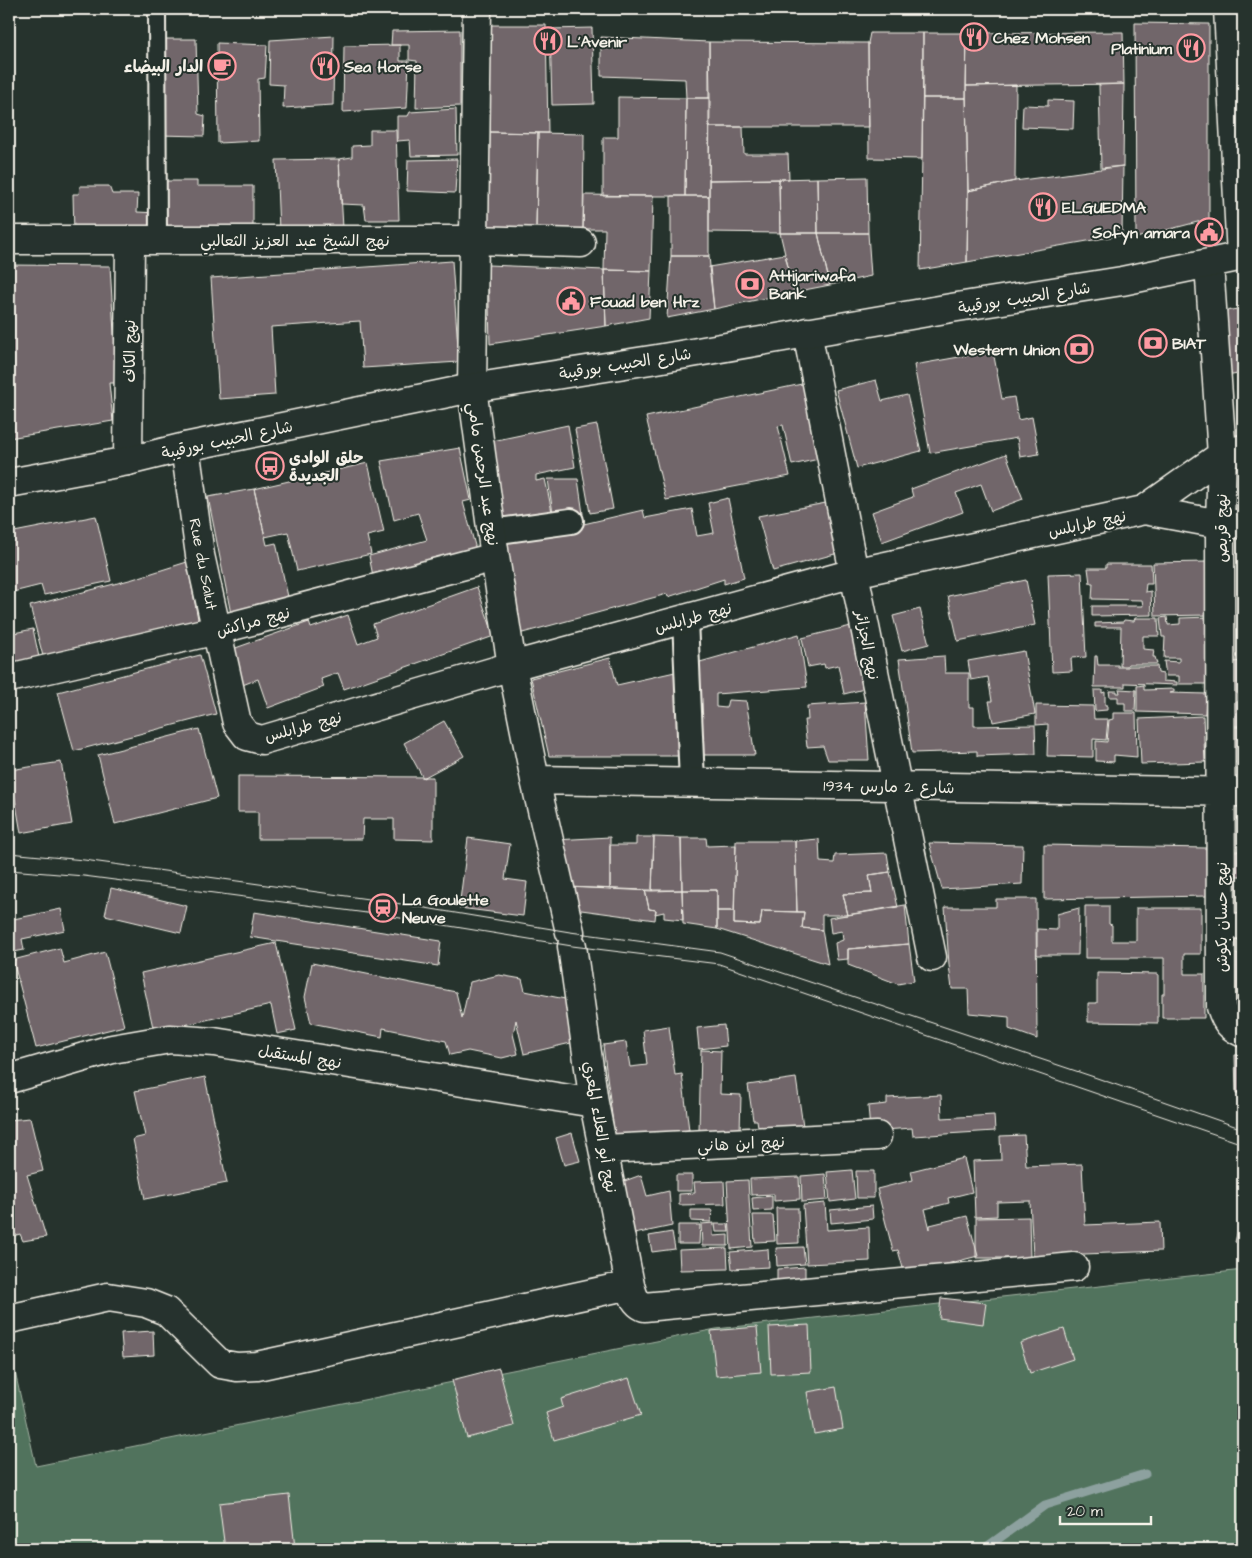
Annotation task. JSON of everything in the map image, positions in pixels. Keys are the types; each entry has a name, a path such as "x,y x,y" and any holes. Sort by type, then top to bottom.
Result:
{"street":[{"name":"نهج عبد الرحمن مامي","path":"477,9 472,388 493,545 512,666 535,780 571,939"},
{"path":"1228,9 1242,256"},
{"name":"نهج الشيخ عبد العزيز الثعالبي","path":"9,240 474,240 581,243"},
{"name":"نهج الكاف","path":"128,461 130,240"},
{"name":"شارع الحبيب بورقيبة","path":"9,483 128,461 185,447 472,388 1122,281 1242,256"},
{"name":"نهج قربص","path":"1209,264 1232,452 1232,792"},
{"name":"نهج الجزائر","path":"807,332 932,957"},
{"name":"Rue du Salut","path":"185,447 200,555 237,723 247,736"},
{"name":"نهج طرابلس","path":"247,736 262,740 512,666 854,573 1144,510 1232,452"},
{"name":"نهج طرابلس","path":"1144,510 1232,524"},
{"path":"493,545 571,521"},
{"name":"نهج مراكش","path":"9,678 217,630 493,545"},
{"path":"685,619 692,782"},
{"name":"شارع 2 مارس 1934","path":"535,780 1232,792"},
{"name":"نهج حسان بكوش","path":"1232,792 1232,926 1221,1007 1230,1026 1243,1033"},
{"name":"نهج أبو العلاء المعري","path":"571,939 594,1103 635,1295"},
{"name":"نهج المستقبل","path":"9,1079 112,1049 170,1038 214,1042 594,1103"},
{"name":"نهج ابن هاني","path":"604,1149 878,1136"},
{"path":"9,1319 108,1297 146,1303 166,1311 220,1364 237,1367 257,1366 635,1295 644,1307 1074,1267"}],"lane":[{"path":"157,9 158,240"}],"green space":[{"path":"1243,1270 1243,1549 9,1549 9,1374 15,1372 36,1466 716,1329"}],"building":[{"path":"1135,23 1209,24 1209,219 1136,238"},
{"path":"487,25 546,25 548,133 490,132"},
{"path":"592,28 594,104 552,105 550,29"},
{"path":"460,30 460,106 416,108 417,61 409,60 409,45 391,45 392,31"},
{"path":"1123,32 1124,84 966,86 967,33"},
{"path":"870,33 923,33 922,159 869,158 868,43"},
{"path":"923,33 967,33 966,98 923,98"},
{"path":"334,36 333,105 283,108 284,85 269,84 270,40"},
{"path":"601,37 709,42 710,98 686,98 685,79 601,76"},
{"path":"160,39 196,39 198,114 205,116 204,136 158,135"},
{"path":"709,42 868,43 869,127 709,127"},
{"path":"217,43 267,45 265,78 258,79 259,141 218,143"},
{"path":"400,45 400,61 409,61 407,108 343,112 344,46"},
{"path":"1124,84 1123,166 1101,168 1099,85"},
{"path":"1016,85 1015,181 968,191 966,86"},
{"path":"618,97 686,98 685,196 603,196 603,137 618,137"},
{"path":"686,98 710,98 709,196 685,196"},
{"path":"923,98 966,98 967,262 920,270"},
{"path":"1048,100 1074,101 1073,129 1022,127 1023,105 1048,106"},
{"path":"456,109 457,155 411,156 410,140 397,141 397,116 408,116 410,112"},
{"path":"709,127 743,127 744,154 788,154 789,179 709,180"},
{"path":"370,130 396,130 399,220 366,220 364,205 341,204 339,159 352,157 352,146 370,145"},
{"path":"490,132 538,133 536,228 488,227"},
{"path":"538,133 584,134 583,229 536,228"},
{"path":"339,159 343,228 279,231 276,160"},
{"path":"457,159 455,193 407,191 408,160"},
{"path":"1123,166 1122,235 967,262 968,191 1015,181"},
{"path":"867,177 868,233 818,233 817,178"},
{"path":"817,178 818,233 780,233 779,179"},
{"path":"779,179 780,233 709,232 709,180"},
{"path":"161,181 197,181 197,186 253,186 253,229 161,229"},
{"path":"80,186 109,186 112,194 138,194 137,212 157,213 156,237 74,234 73,194 79,194"},
{"path":"584,195 653,196 651,271 604,270 605,229 583,229"},
{"path":"671,196 709,196 709,256 671,256"},
{"path":"780,233 818,233 830,285 794,292"},
{"path":"818,233 868,233 871,276 830,285"},
{"path":"785,254 794,292 714,309 709,267"},
{"path":"671,256 709,256 714,309 667,318"},
{"path":"452,261 459,362 363,368 360,321 271,327 275,395 219,399 211,278"},
{"path":"9,265 110,266 117,383 109,383 113,421 9,438"},
{"path":"488,265 604,270 606,326 490,344"},
{"path":"604,270 651,271 649,318 606,326"},
{"path":"1243,308 1243,373 1227,376 1226,311"},
{"path":"993,351 1002,399 1014,397 1018,420 1032,417 1039,454 1020,457 1017,438 930,453 914,365"},
{"path":"876,380 882,401 907,395 921,451 857,468 836,390"},
{"path":"816,381 832,456 792,465 783,425 778,426 790,476 666,500 646,417"},
{"path":"568,425 575,467 536,475 536,481 545,479 554,521 500,532 483,443"},
{"path":"597,425 613,509 590,513 575,429"},
{"path":"460,448 471,500 463,502 477,553 374,581 369,556 427,540 418,513 394,520 381,461"},
{"path":"1006,454 1023,499 991,511 981,484 956,493 963,512 882,542 872,512 913,497 911,489"},
{"path":"368,463 384,532 367,536 371,554 297,571 288,532 265,537 254,489"},
{"path":"548,479 578,479 583,514 554,521"},
{"path":"254,489 267,545 276,543 289,601 231,614 208,497"},
{"path":"728,498 744,578 724,584 724,579 668,597 667,594 515,635 499,544 643,510 645,518 692,509 697,536 714,533 708,503"},
{"path":"831,502 842,552 773,571 758,516"},
{"path":"96,516 111,581 44,595 41,585 9,593 9,533"},
{"path":"187,562 199,624 45,664 30,606 133,579"},
{"path":"1206,562 1208,615 1155,616 1153,563"},
{"path":"1106,564 1151,564 1152,584 1146,584 1145,592 1151,591 1152,615 1092,616 1092,606 1143,606 1142,600 1092,599 1093,583 1090,583 1088,568 1106,568"},
{"path":"1082,573 1086,657 1071,658 1072,671 1052,672 1048,574"},
{"path":"1026,580 1035,625 958,641 948,596"},
{"path":"477,587 494,636 344,689 338,673 321,679 324,687 268,708 258,679 240,686 227,651 309,622 311,628 348,615 358,644 377,637 373,624"},
{"path":"920,609 929,644 902,651 893,616"},
{"path":"1167,617 1168,625 1180,624 1180,618 1210,617 1210,684 1179,684 1179,676 1166,676 1164,661 1179,662 1179,658 1164,658 1165,637 1162,637 1160,618"},
{"path":"1135,618 1158,618 1159,636 1143,636 1143,649 1154,650 1153,657 1155,657 1157,664 1128,664 1127,666 1120,666 1121,627 1095,627 1095,623 1123,622 1124,620 1134,621"},
{"path":"851,626 864,689 844,694 838,665 825,668 824,664 808,667 802,638"},
{"path":"33,629 40,662 9,669 9,634"},
{"path":"799,634 807,687 716,694 716,707 726,708 728,700 746,701 755,755 694,755 700,662"},
{"path":"1024,651 1035,714 993,722 989,701 992,701 988,677 971,680 968,661"},
{"path":"200,655 216,714 74,751 58,692"},
{"path":"944,656 945,673 969,673 969,707 974,707 974,726 1035,725 1036,754 977,756 977,751 912,753 899,659"},
{"path":"1095,656 1097,656 1098,665 1118,665 1118,667 1157,666 1158,673 1163,674 1163,681 1177,682 1177,685 1125,683 1125,687 1094,687"},
{"path":"610,658 617,685 684,670 685,756 549,756 531,678"},
{"path":"1243,661 1243,726 1230,726 1231,662"},
{"path":"1144,685 1144,690 1174,689 1174,692 1170,693 1206,694 1205,714 1137,712 1137,686"},
{"path":"1119,689 1136,690 1135,711 1125,711 1125,703 1118,703 1118,697 1110,697 1109,691 1120,693"},
{"path":"1094,690 1102,690 1102,693 1105,692 1107,710 1095,711"},
{"path":"865,702 869,760 828,760 823,746 807,747 804,720 808,720 807,706"},
{"path":"1036,705 1093,706 1094,719 1108,719 1106,740 1093,739 1093,757 1047,756 1048,724 1036,725"},
{"path":"1113,713 1136,713 1137,757 1114,755 1114,762 1096,761 1096,741 1107,742 1109,720 1113,719"},
{"path":"1203,716 1205,762 1141,764 1139,719"},
{"path":"444,721 464,756 423,778 404,743"},
{"path":"1235,727 1243,727 1243,762 1234,763"},
{"path":"199,729 217,798 115,824 98,755"},
{"path":"61,762 72,824 21,833 10,770"},
{"path":"238,776 433,777 433,840 394,839 394,819 363,819 362,839 258,839 258,812 238,812"},
{"path":"610,837 610,889 567,887 555,840"},
{"path":"636,837 654,837 652,891 610,889 610,845 636,845"},
{"path":"654,837 681,838 682,890 652,891"},
{"path":"468,838 510,844 505,879 527,882 523,916 459,908"},
{"path":"681,838 706,838 707,846 736,845 734,911 717,911 717,890 682,890"},
{"path":"819,839 820,862 834,863 835,855 887,853 890,872 869,875 872,893 843,894 848,915 822,915 822,930 802,928 804,912 797,912 795,841"},
{"path":"736,841 795,841 797,912 762,911 760,925 734,924"},
{"path":"929,843 1023,845 1022,884 942,889"},
{"path":"1044,845 1206,848 1208,896 1044,899"},
{"path":"1227,851 1243,851 1243,876 1228,876"},
{"path":"890,872 898,907 848,915 843,894 872,893 869,875"},
{"path":"567,887 645,890 649,909 656,910 655,920 574,909"},
{"path":"111,888 187,906 181,933 105,915"},
{"path":"645,890 682,890 683,920 664,918 664,912 655,914 656,910 649,909"},
{"path":"682,890 717,890 717,929 683,924"},
{"path":"996,899 1036,899 1037,1039 1009,1029 1009,1017 969,1013 968,989 952,989 945,907 996,907"},
{"path":"905,905 909,944 848,949 848,959 837,960 835,943 843,940 842,931 831,933 829,918"},
{"path":"1085,906 1109,906 1109,924 1112,925 1112,941 1136,941 1136,908 1201,908 1201,954 1184,954 1184,974 1204,974 1204,1018 1162,1018 1164,958 1085,958"},
{"path":"1079,908 1078,955 1037,955 1037,929 1057,930 1057,914"},
{"path":"61,909 65,930 22,939 24,950 9,953 9,920"},
{"path":"717,911 734,911 734,924 760,925 762,911 804,912 802,928 822,930 828,964 717,929"},
{"path":"254,912 441,941 438,966 250,937"},
{"path":"276,943 296,1030 277,1034 271,1005 154,1032 141,973"},
{"path":"909,944 914,981 898,984 848,965 848,949"},
{"path":"60,948 64,963 105,952 124,1026 36,1048 13,960"},
{"path":"1229,954 1243,954 1243,1022 1230,1022"},
{"path":"312,963 456,992 462,1018 470,982 499,975 522,979 525,991 565,999 575,1042 524,1054 516,1020 513,1034 518,1054 502,1058 468,1051 450,1055 446,1041 383,1028 382,1037 311,1023 305,997"},
{"path":"1097,973 1158,974 1158,1023 1088,1022 1088,1003 1097,1003"},
{"path":"724,1025 726,1046 699,1049 697,1028"},
{"path":"669,1026 675,1075 682,1074 689,1130 615,1139 603,1045 626,1042 630,1067 647,1065 643,1030"},
{"path":"701,1050 721,1051 720,1094 741,1095 740,1132 699,1130"},
{"path":"1235,1055 1243,1055 1243,1093 1236,1093"},
{"path":"205,1077 227,1183 145,1199 133,1139 145,1136 135,1091"},
{"path":"796,1078 803,1126 759,1133 757,1120 753,1120 748,1085"},
{"path":"941,1095 942,1118 994,1115 995,1131 913,1136 912,1128 870,1131 868,1106 887,1104 887,1098"},
{"path":"30,1118 43,1171 27,1175 46,1237 23,1241 20,1234 9,1237 9,1120"},
{"path":"572,1133 580,1161 564,1165 556,1138"},
{"path":"1024,1135 1026,1166 1082,1164 1085,1225 1160,1222 1161,1251 1033,1256 1030,1201 997,1202 997,1216 975,1217 973,1161 1001,1160 1000,1136"},
{"path":"964,1158 972,1192 948,1198 949,1203 925,1209 930,1229 930,1225 967,1216 978,1256 935,1267 906,1279 898,1250 893,1251 877,1189 913,1180 911,1171"},
{"path":"852,1170 855,1199 830,1202 827,1172"},
{"path":"856,1171 874,1171 874,1198 857,1198"},
{"path":"825,1174 827,1200 802,1202 801,1176"},
{"path":"641,1175 647,1196 669,1191 672,1226 625,1236 619,1183"},
{"path":"676,1175 692,1175 692,1191 676,1191"},
{"path":"799,1177 800,1199 774,1201 774,1194 751,1195 750,1179"},
{"path":"748,1180 752,1247 731,1249 727,1181"},
{"path":"724,1181 725,1204 679,1205 679,1194 695,1193 694,1182"},
{"path":"772,1196 772,1210 753,1211 752,1198"},
{"path":"825,1203 827,1230 869,1227 870,1261 807,1264 803,1205"},
{"path":"872,1206 873,1219 831,1223 830,1210"},
{"path":"776,1208 798,1208 799,1243 777,1244"},
{"path":"691,1210 712,1210 711,1222 691,1221"},
{"path":"1243,1210 1243,1244 1235,1242"},
{"path":"753,1215 773,1215 775,1241 755,1242"},
{"path":"1029,1217 1030,1258 976,1258 976,1218"},
{"path":"714,1223 713,1236 728,1235 728,1246 702,1246 701,1224"},
{"path":"715,1224 728,1224 729,1232 716,1232"},
{"path":"678,1225 700,1225 699,1244 678,1244"},
{"path":"672,1232 675,1249 652,1252 649,1236"},
{"path":"803,1247 805,1264 777,1266 776,1248"},
{"path":"727,1248 728,1269 680,1270 679,1250"},
{"path":"768,1249 769,1267 732,1269 730,1252"},
{"path":"805,1267 805,1284 777,1285 777,1269"},
{"path":"941,1298 986,1303 983,1324 939,1318"},
{"path":"809,1325 811,1372 771,1374 769,1327"},
{"path":"757,1327 761,1372 716,1376 711,1331"},
{"path":"1064,1329 1073,1359 1030,1373 1020,1343"},
{"path":"153,1331 154,1355 123,1357 121,1333"},
{"path":"499,1368 514,1426 467,1438 452,1380"},
{"path":"629,1378 641,1415 554,1440 546,1413 563,1407 561,1399"},
{"path":"836,1387 843,1429 814,1434 807,1392"},
{"path":"289,1495 295,1548 225,1549 219,1503"}],"waterway":[{"path":"984,1549 1045,1505 1145,1474"}],"tram line":[{"path":"9,853 84,860 383,901 570,932 720,952 1243,1129"},
{"path":"9,870 84,876 382,915 572,946 719,964 1243,1144"}],"place":[{"name":"Chez Mohsen","path":"974,37"},
{"name":"L'Avenir","path":"548,41"},
{"name":"Platinium","path":"1191,48"},
{"name":"الدار البيضاء","path":"222,66"},
{"name":"Sea Horse","path":"325,66"},
{"name":"ELGUEDMA","path":"1043,207"},
{"name":"Sofyn amara","path":"1209,232"},
{"name":"Attijariwafa Bank","path":"750,284"},
{"name":"Fouad ben Hrz","path":"571,301"},
{"name":"BIAT","path":"1153,343"},
{"name":"Western Union","path":"1079,349"},
{"name":"حلق الوادي الجديدة","path":"270,466"},
{"name":"La Goulette Neuve","path":"383,908"}]}
